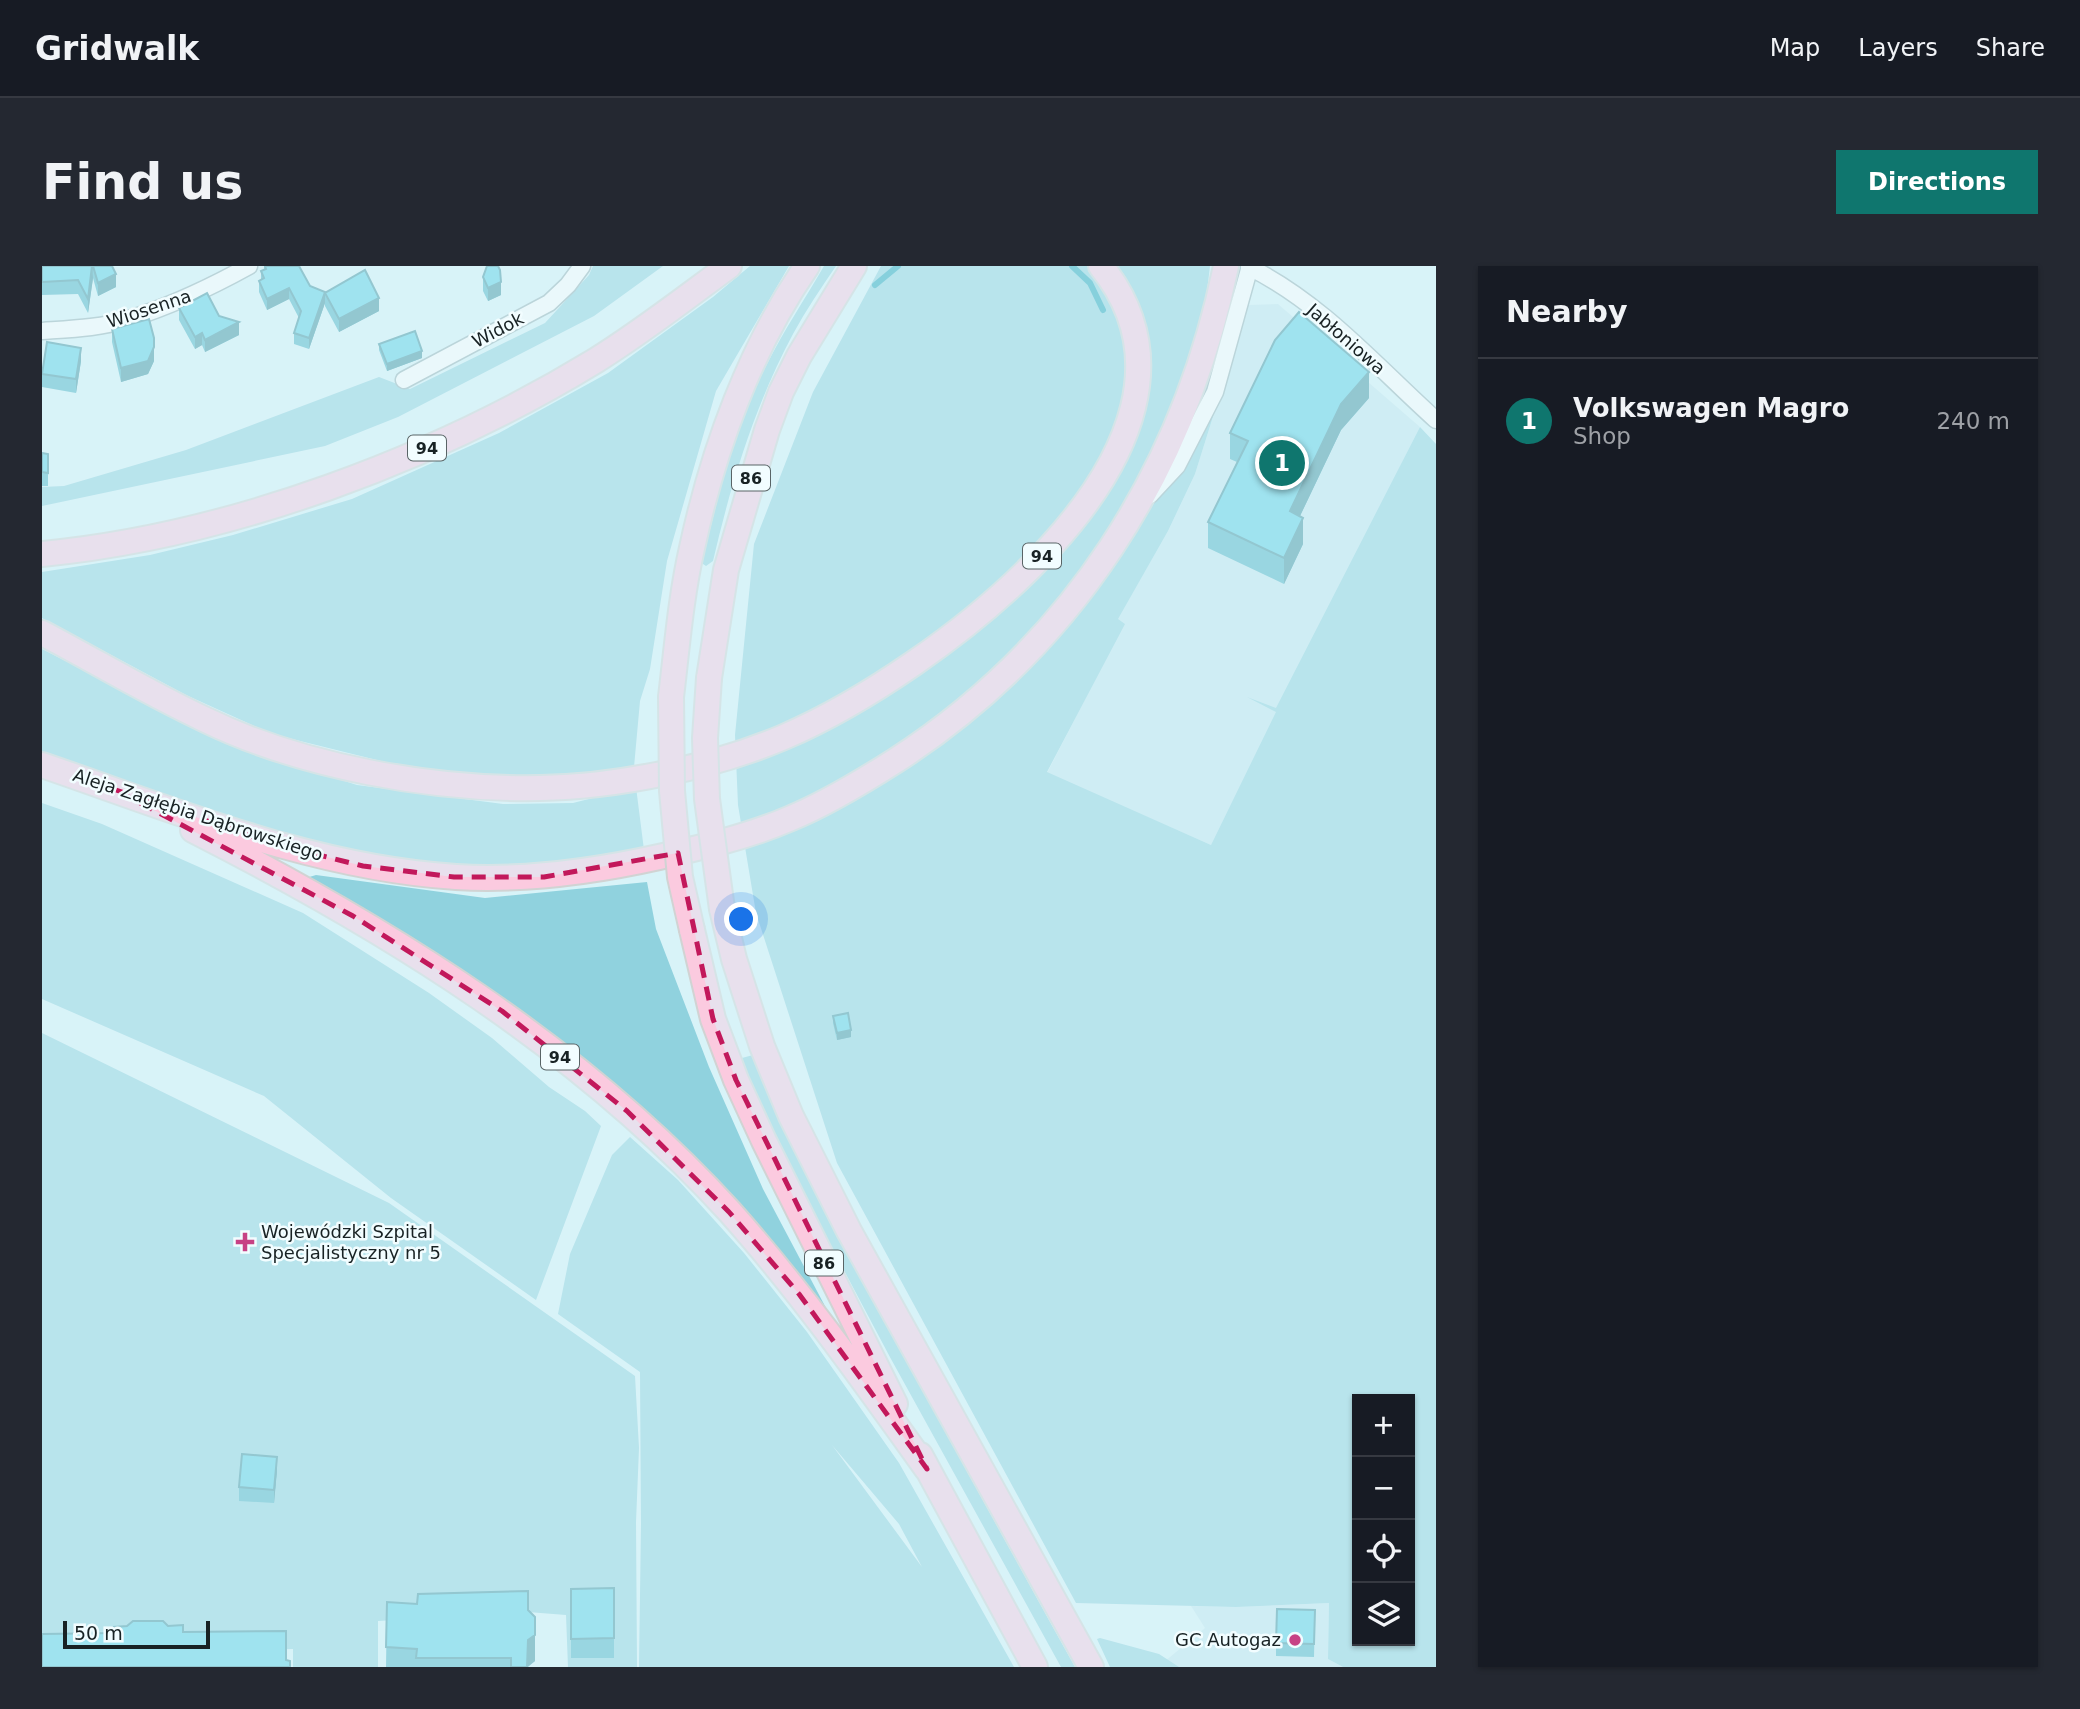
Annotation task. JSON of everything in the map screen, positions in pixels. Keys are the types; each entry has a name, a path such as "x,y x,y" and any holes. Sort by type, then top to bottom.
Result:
{"main road":[{"name":"94","path":"42,554 89,549 169,534 255,511 413,455 487,421 596,360 646,328 729,266"},
{"name":"86","path":"807,266 766,333 731,416 704,498 691,550 671,696 673,803 680,877 713,1019 736,1080 927,1469 1035,1667"},
{"name":"86","path":"854,266 799,356 781,392 767,430 726,570 709,678 705,738 707,799 722,909 734,959 762,1046 791,1116 849,1231 1091,1667"},
{"path":"837,294 870,266"},
{"name":"94","path":"42,633 208,721 299,754 389,776 508,789 575,787 652,775 745,752 784,737 855,701 946,640 1013,585 1066,529 1086,502 1104,477 1127,429 1137,380 1137,343 1131,321 1121,298 1101,266"},
{"name":"Aleja Zagłębia Dąbrowskiego","path":"42,765 225,828 313,854 363,866 454,877 497,878 574,873 630,864 715,845 794,818 926,741 985,694 1027,653 1069,604 1133,513 1181,420 1242,266"},
{"name":"94","path":"116,790 288,878 353,916 502,1011 627,1111 729,1212 799,1293 927,1469"}],"street":[{"name":"Wiosenna","path":"42,331 128,320 202,292 249,266"},
{"name":"Widok","path":"404,380 549,303 568,285 582,266"},
{"name":"Jabłoniowa","path":"1242,266 1289,290 1340,330 1436,420"}],"highlighted area":[{"path":"116,790 275,844 363,866 454,877 544,877 678,853 713,1019 736,1080 927,1469 799,1294 729,1212 627,1111 502,1011 353,916"}],"shaded area":[{"path":"593,266 663,266 594,316 398,417 325,446 42,506 42,487 64,486 186,450 379,377 410,389 545,323 589,275"},
{"path":"750,266 789,266 716,391 667,561 650,669 640,701 634,767 574,776 483,775 409,768 272,734 186,695 42,618 42,572 150,555 233,535 352,499 499,433 608,373 713,297"},
{"path":"824,266 836,266 798,325 767,388 736,474 713,561 706,566 703,564 703,558 715,508 746,410 774,351"},
{"path":"881,266 1210,266 1207,291 1248,305 1195,474 1168,531 1118,619 1125,624 1047,772 1211,845 1276,712 1247,697 1276,708 1420,427 1436,444 1436,1667 1343,1667 1328,1659 1329,1603 1236,1607 1076,1603 837,1163 756,913 738,805 735,735 754,544 813,392"},
{"path":"1278,304 1420,427 1211,845 1047,773 1124,624 1117,620 1168,531 1195,474 1248,305"},
{"path":"42,649 172,715 316,772 357,785 503,804 573,803 636,787 644,850 531,864 466,865 365,855 235,819 42,754"},
{"path":"42,803 102,824 303,913 429,993 492,1038 549,1087 585,1111 601,1126 536,1300 391,1198 264,1096 42,999"},
{"path":"316,875 485,898 647,882 656,929 709,1067 763,1189 844,1342 720,1191 306,878"},
{"name":"Wojewódzki Szpital Specjalistyczny nr 5","path":"42,1033 389,1203 635,1376 639,1448 636,1522 637,1667 568,1667 566,1615 528,1612 378,1621 378,1667 293,1667 293,1649 42,1654"},
{"path":"753,1055 788,1137 816,1191 1075,1667 1061,1667 891,1359 759,1110 742,1058"},
{"path":"630,1137 678,1180 744,1253 807,1332 899,1463 1014,1667 639,1667 640,1372 558,1314 570,1254 612,1155","holes":["832,1445 899,1524 922,1567"]},
{"name":"GC Autogaz","path":"1329,1603 1328,1659 1343,1667 1158,1667 1205,1628 1191,1606"},
{"path":"1097,1639 1159,1654 1179,1667 1110,1667"}],"building":[{"path":"42,266 92,266 88,299 78,280 42,282"},
{"path":"93,266 112,266 116,274 98,283"},
{"path":"265,266 299,266 310,286 325,292 309,338 294,333 301,311 289,288 267,299 259,281 264,278 261,271 266,269"},
{"path":"487,266 498,266 501,282 488,288 483,277"},
{"path":"365,270 379,298 339,319 325,293"},
{"path":"207,293 219,316 239,322 205,340 202,333 195,337 179,308"},
{"path":"1299,312 1369,372 1341,404 1290,511 1303,518 1284,558 1208,522 1248,441 1230,433 1275,340"},
{"path":"149,319 154,347 148,361 121,368 112,329"},
{"path":"415,331 422,351 387,364 379,344"},
{"path":"47,342 81,348 76,379 42,374"},
{"path":"42,453 48,454 48,473 42,472"},
{"path":"848,1013 851,1030 837,1033 833,1016"},
{"path":"242,1454 277,1457 274,1490 239,1487"},
{"path":"614,1588 614,1638 571,1639 571,1589"},
{"path":"528,1591 528,1610 535,1617 535,1635 528,1640 527,1667 511,1667 511,1658 416,1658 417,1649 386,1647 387,1602 417,1604 418,1594"},
{"name":"GC Autogaz","path":"1277,1609 1315,1610 1314,1644 1276,1643"},
{"path":"133,1621 163,1621 168,1626 183,1625 183,1632 286,1631 286,1660 290,1661 290,1667 42,1667 42,1634 114,1633 114,1627 127,1626"}],"waterway":[{"path":"875,285 898,266"},
{"path":"1072,266 1090,283 1103,310"}],"place":[{"name":"Volkswagen Magro","path":"1282,463"},
{"name":"Wojewódzki Szpital Specjalistyczny nr 5","path":"245,1242"},
{"name":"GC Autogaz","path":"1295,1640"}]}
